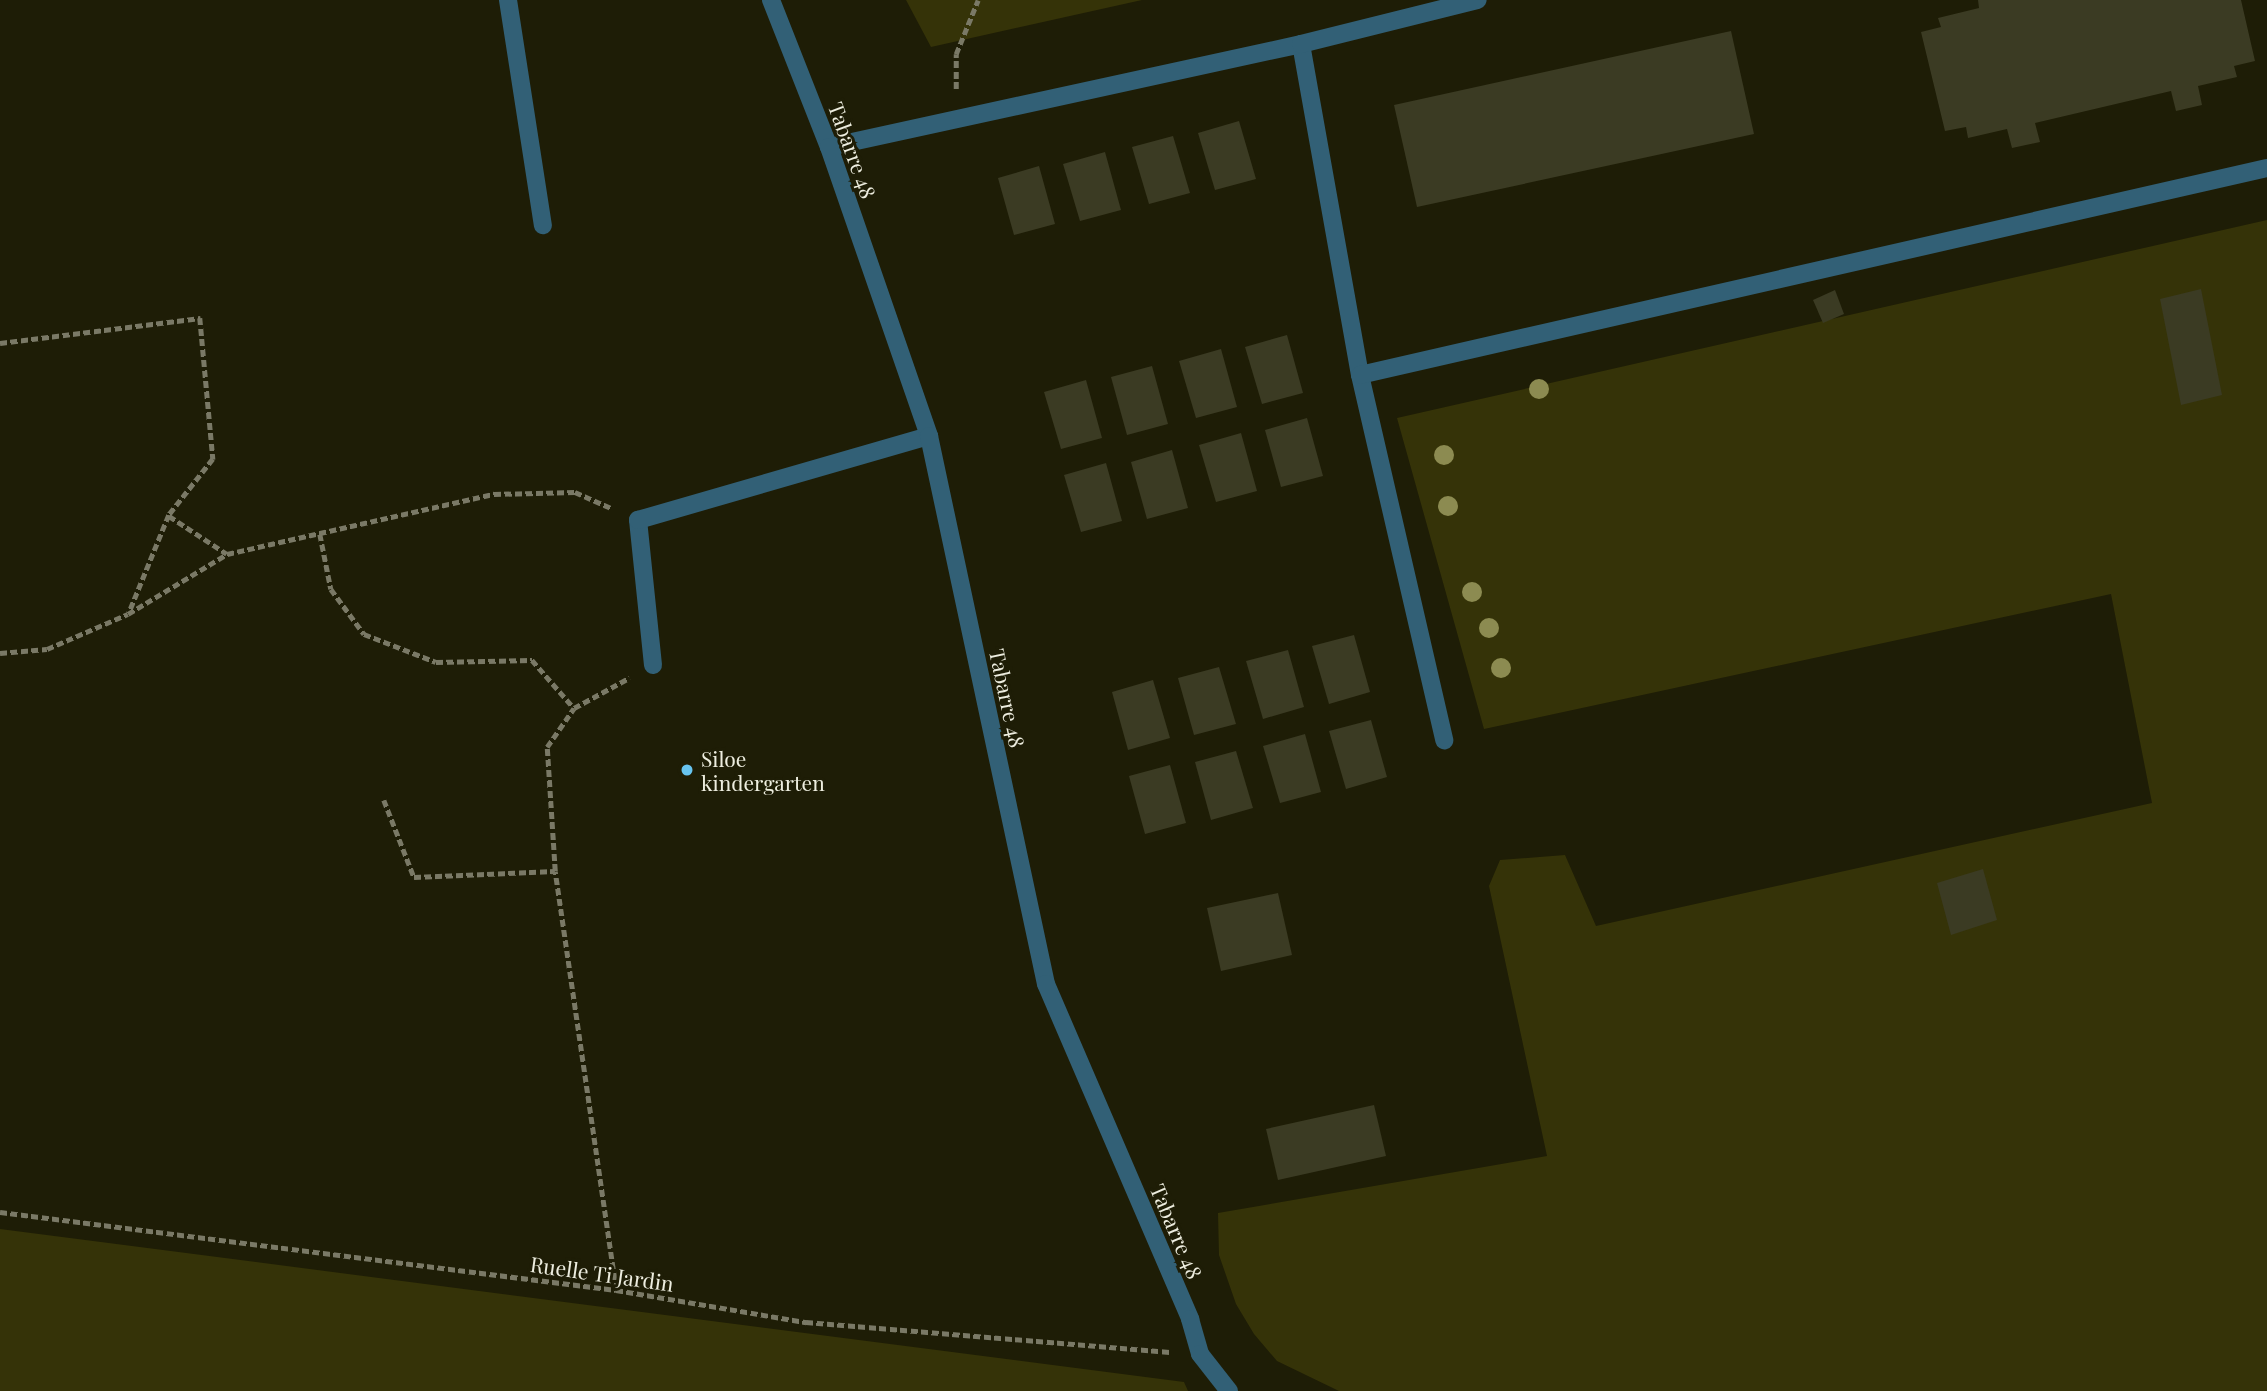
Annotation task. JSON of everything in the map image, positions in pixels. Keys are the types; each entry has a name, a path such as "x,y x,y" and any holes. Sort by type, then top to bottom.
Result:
{"street":[{"path":"508,0 543,225"},
{"name":"Tabarre 48","path":"771,0 829,147 929,436 1046,984 1190,1319 1200,1354 1229,1391"},
{"path":"829,147 1301,44 1478,0"},
{"path":"1301,44 1360,375 1444,740"},
{"path":"1360,375 2267,168"},
{"path":"653,665 638,520 929,436"}],"path":[{"path":"956,121 957,54 978,0"},
{"path":"0,343 200,318 213,459 169,515 128,614"},
{"path":"0,653 47,649 128,614 227,554 494,494 575,492 638,520"},
{"path":"169,515 227,554"},
{"path":"320,534 331,589 364,634 436,663 532,660 574,708"},
{"path":"616,1290 555,871 547,747 574,708 653,665"},
{"path":"384,800 414,877 555,871"},
{"name":"Ruelle Ti Jardin","path":"0,1212 616,1290 806,1322 1200,1354"}],"shaded area":[{"path":"906,0 1142,0 931,47"},
{"path":"2267,220 2267,1391 1339,1391 1277,1361 1254,1334 1236,1304 1219,1255 1218,1213 1547,1156 1489,886 1500,860 1565,855 1596,926 2152,803 2111,594 1484,729 1397,418"},
{"path":"0,1229 1184,1382 1188,1391 0,1391"}],"building":[{"path":"1978,0 2241,0 2255,61 2234,66 2237,77 2198,86 2202,105 2176,111 2171,91 2035,123 2040,142 2012,148 2007,129 1968,138 1966,127 1945,131 1921,32 1941,27 1938,18 1979,8"},
{"path":"1731,31 1754,134 1417,207 1394,105"},
{"path":"1239,121 1256,179 1215,190 1198,133"},
{"path":"1173,136 1190,193 1149,204 1132,147"},
{"path":"1105,152 1121,210 1080,221 1063,164"},
{"path":"1039,166 1055,224 1014,235 998,178"},
{"path":"2201,289 2222,395 2181,405 2160,299"},
{"path":"1835,290 1844,314 1823,323 1813,300"},
{"path":"1287,335 1303,393 1262,404 1245,347"},
{"path":"1221,349 1237,407 1196,418 1179,361"},
{"path":"1152,366 1168,424 1127,435 1111,377"},
{"path":"1086,380 1102,438 1061,449 1044,392"},
{"path":"1307,418 1323,476 1281,487 1265,430"},
{"path":"1241,433 1257,491 1216,502 1199,445"},
{"path":"1172,450 1188,508 1147,519 1131,462"},
{"path":"1106,463 1122,521 1081,532 1064,475"},
{"path":"1354,635 1370,692 1329,704 1312,646"},
{"path":"1288,650 1304,707 1263,719 1246,661"},
{"path":"1219,667 1236,724 1194,735 1178,678"},
{"path":"1153,680 1170,738 1128,750 1112,692"},
{"path":"1371,720 1387,777 1346,789 1329,731"},
{"path":"1305,734 1321,792 1280,803 1263,746"},
{"path":"1236,751 1253,808 1211,820 1195,762"},
{"path":"1170,765 1186,823 1145,834 1129,776"},
{"path":"1983,869 1997,920 1951,935 1937,883"},
{"path":"1278,893 1292,955 1221,971 1207,908"},
{"path":"1374,1105 1386,1156 1278,1180 1266,1129"}],"place":[{"name":"Siloe kindergarten","path":"687,770"}]}
